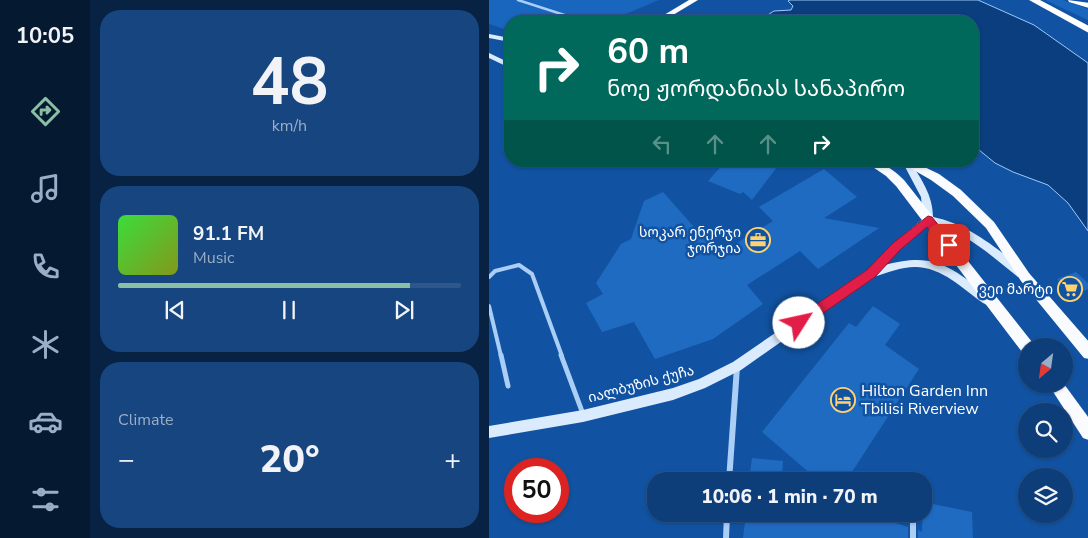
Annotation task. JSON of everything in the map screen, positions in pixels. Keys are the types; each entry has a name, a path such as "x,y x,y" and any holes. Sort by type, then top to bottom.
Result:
{"highway":[{"path":"1033,0 1088,30"},
{"path":"1072,0 1088,6"},
{"path":"1083,0 1088,2"},
{"path":"1069,18 1088,24"}],"main road":[{"path":"667,15 694,0"},
{"path":"489,36 504,39"},
{"path":"489,54 504,63"},
{"path":"878,167 895,178 959,258 987,300 1019,338"},
{"path":"908,167 927,199 928,220"},
{"path":"915,167 935,177 960,195 990,225 1025,277 1088,353"},
{"path":"928,220 938,221 963,232 1025,277"},
{"name":"იალბუზის ქუჩა","path":"489,432 583,416 673,394 701,384 737,366 871,273 897,246 928,220"},
{"path":"871,273 912,263 928,263 952,275 987,300"},
{"path":"1061,393 1088,432"}],"street":[{"path":"730,472 737,366"},
{"path":"726,538 727,522"},
{"path":"913,522 913,538"}],"lane":[{"path":"518,0 564,15"},
{"path":"489,277 495,271 519,265 532,274 583,416"},
{"path":"489,306 507,386"}],"shaded area":[{"path":"489,0 659,0 623,15 504,15 504,29 489,24"},
{"path":"978,0 1034,25 1088,63 1088,231 1068,203 1048,185 995,163 979,150 979,15 768,15 774,11 791,10 793,6 788,1"},
{"path":"1045,0 1063,0 1088,9 1088,20"}],"building":[{"path":"721,167 777,167 752,200 743,192 740,194 708,181"},
{"path":"824,169 857,197 824,218 879,228 818,269 800,251 747,285 763,304 713,339 655,359 634,322 602,332 586,303 603,294 596,283 621,244 631,239 644,201 663,192 702,236 705,235 720,253 773,221 759,207"},
{"path":"1076,272 1089,284 1089,289 1072,295 1057,279"},
{"name":"Hilton Garden Inn Tbilisi Riverview","path":"873,306 900,324 885,345 919,369 852,472 809,472 762,432 849,323 856,327"},
{"path":"752,458 783,461 782,472 750,472"},
{"path":"932,504 972,512 973,538 918,538 918,530 922,532 922,522 932,522"},
{"path":"745,522 893,522 908,527 908,538 743,538"}],"place":[{"name":"სოკარ ენერჯი ჯორჯია","path":"758,240"},
{"name":"ვეი მარტი","path":"1070,289"},
{"name":"Hilton Garden Inn Tbilisi Riverview","path":"843,400"}],"route":[{"path":"799,323 871,273 897,246 928,220 949,245"}]}
